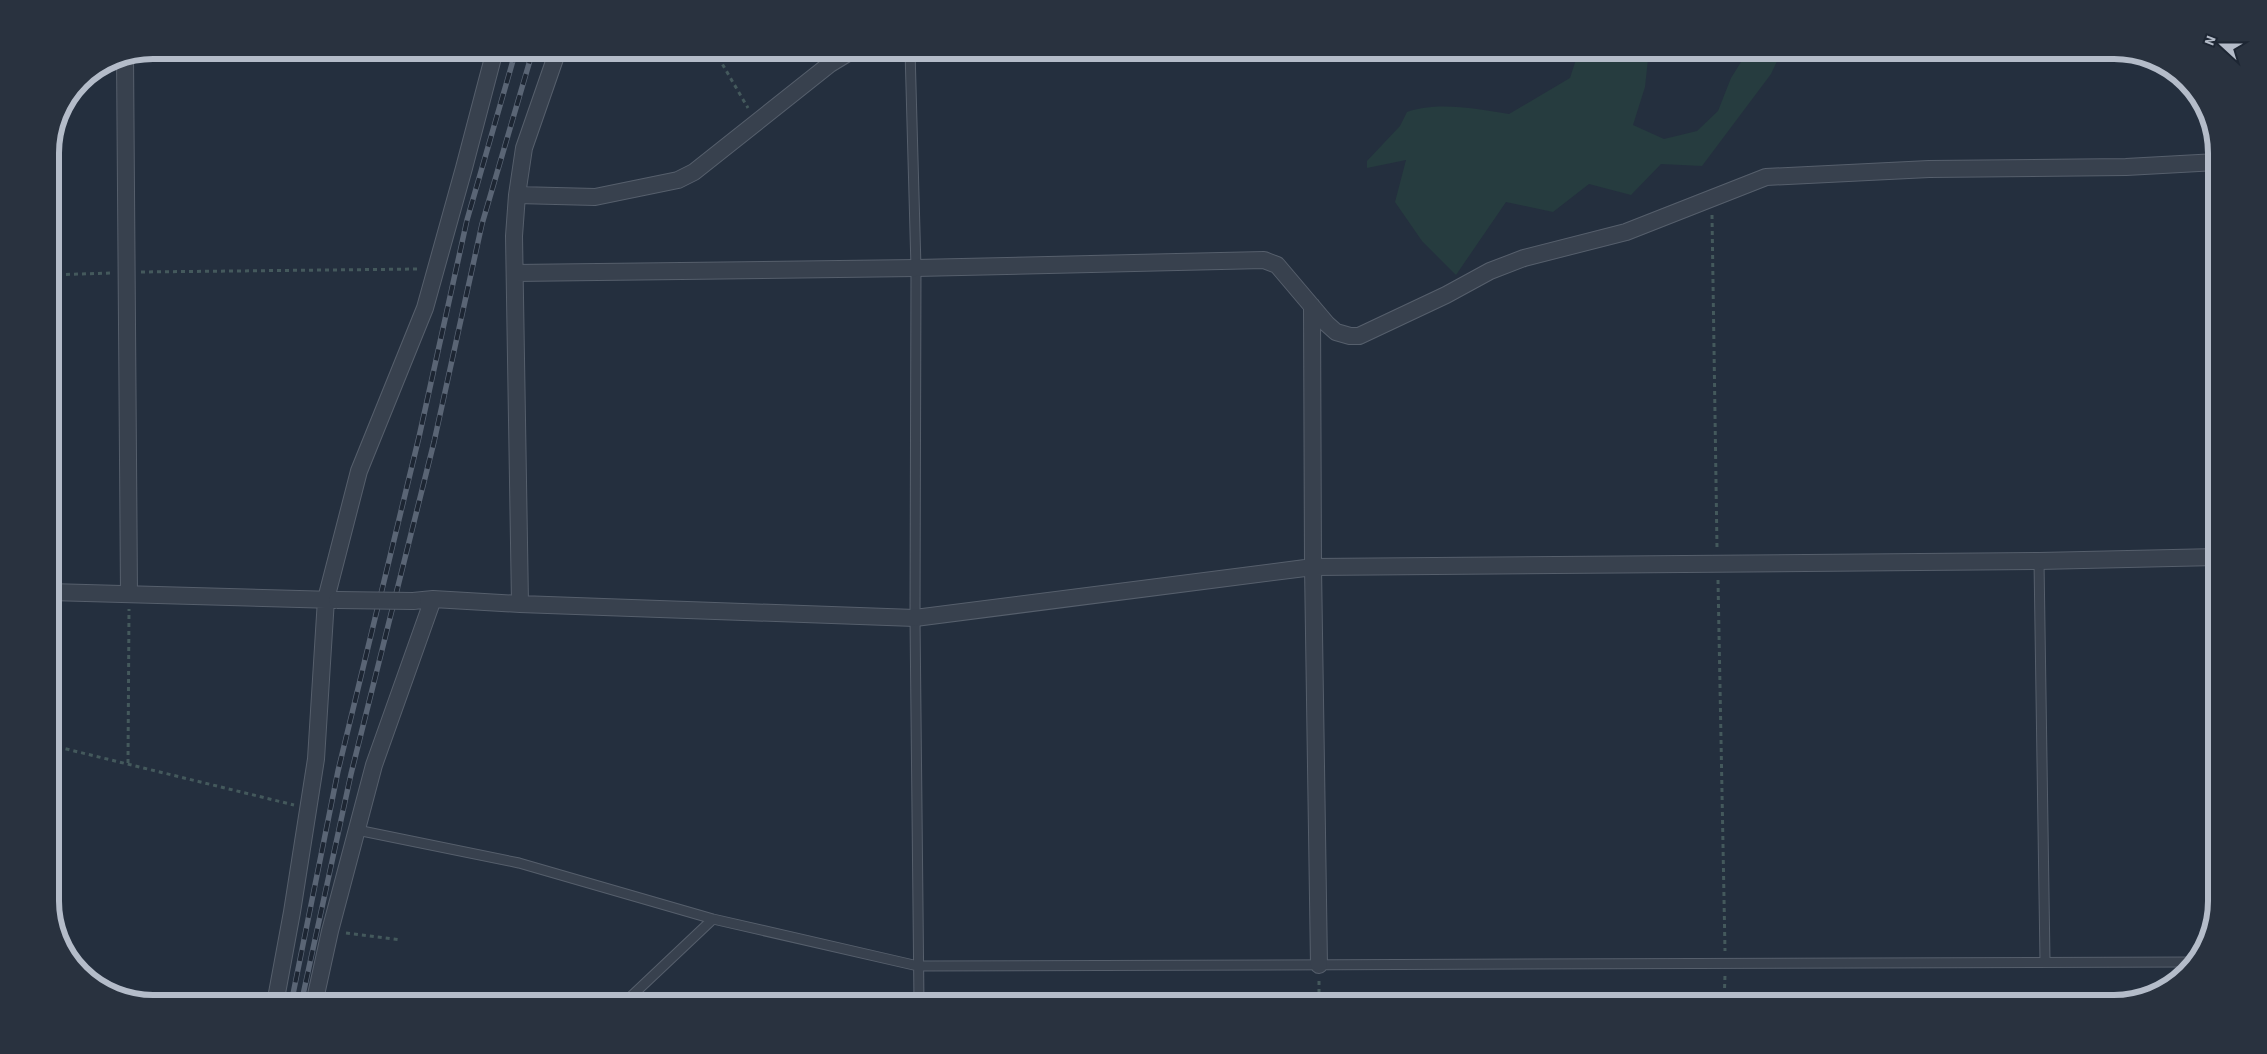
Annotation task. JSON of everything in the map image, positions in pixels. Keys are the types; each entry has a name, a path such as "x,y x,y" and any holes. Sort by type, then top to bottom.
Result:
{"street":[{"path":"277,995 316,759 331,599 359,471 424,308 493,59"},
{"path":"520,604 514,236 517,195 524,148 555,59"},
{"path":"517,195 595,197 678,180 694,172 756,121 838,59"},
{"path":"124,63 130,594"},
{"path":"515,273 916,268 1264,260 1277,265 1336,332 1350,336 1360,336 1446,296 1490,271 1524,258 1626,232 1766,177 1783,174 1929,169 2126,167 2208,162"},
{"path":"1312,306 1313,567 1319,965"},
{"path":"59,592 413,601 432,599 520,604 914,618 1313,567 2039,561 2208,557"},
{"path":"316,995 330,931 374,765 432,599"}],"lane":[{"path":"910,59 916,268 914,618 919,995"},
{"path":"2039,561 2045,961"},
{"path":"357,830 519,863 713,919 918,966 1726,965 2045,961 2186,962"},
{"path":"633,995 713,919"}],"path":[{"path":"719,59 756,121"},
{"path":"1712,198 1726,965 1724,995"},
{"path":"59,275 436,269"},
{"path":"128,763 130,594"},
{"path":"59,748 128,763 309,809"},
{"path":"330,931 401,940"},
{"path":"1319,965 1319,995"}],"green space":[{"path":"1576,59 1648,59 1645,87 1633,125 1664,139 1697,131 1718,111 1731,78 1743,59 1778,59 1771,74 1702,166 1661,164 1631,195 1589,184 1553,212 1506,202 1456,275 1422,241 1395,202 1406,160 1367,168 1367,161 1400,126 1407,112 1444,106 1509,114 1570,78"}],"railway":[{"path":"293,995 338,771 419,437 467,220 513,59"},
{"path":"303,995 351,774 434,442 482,224 530,59"}]}
